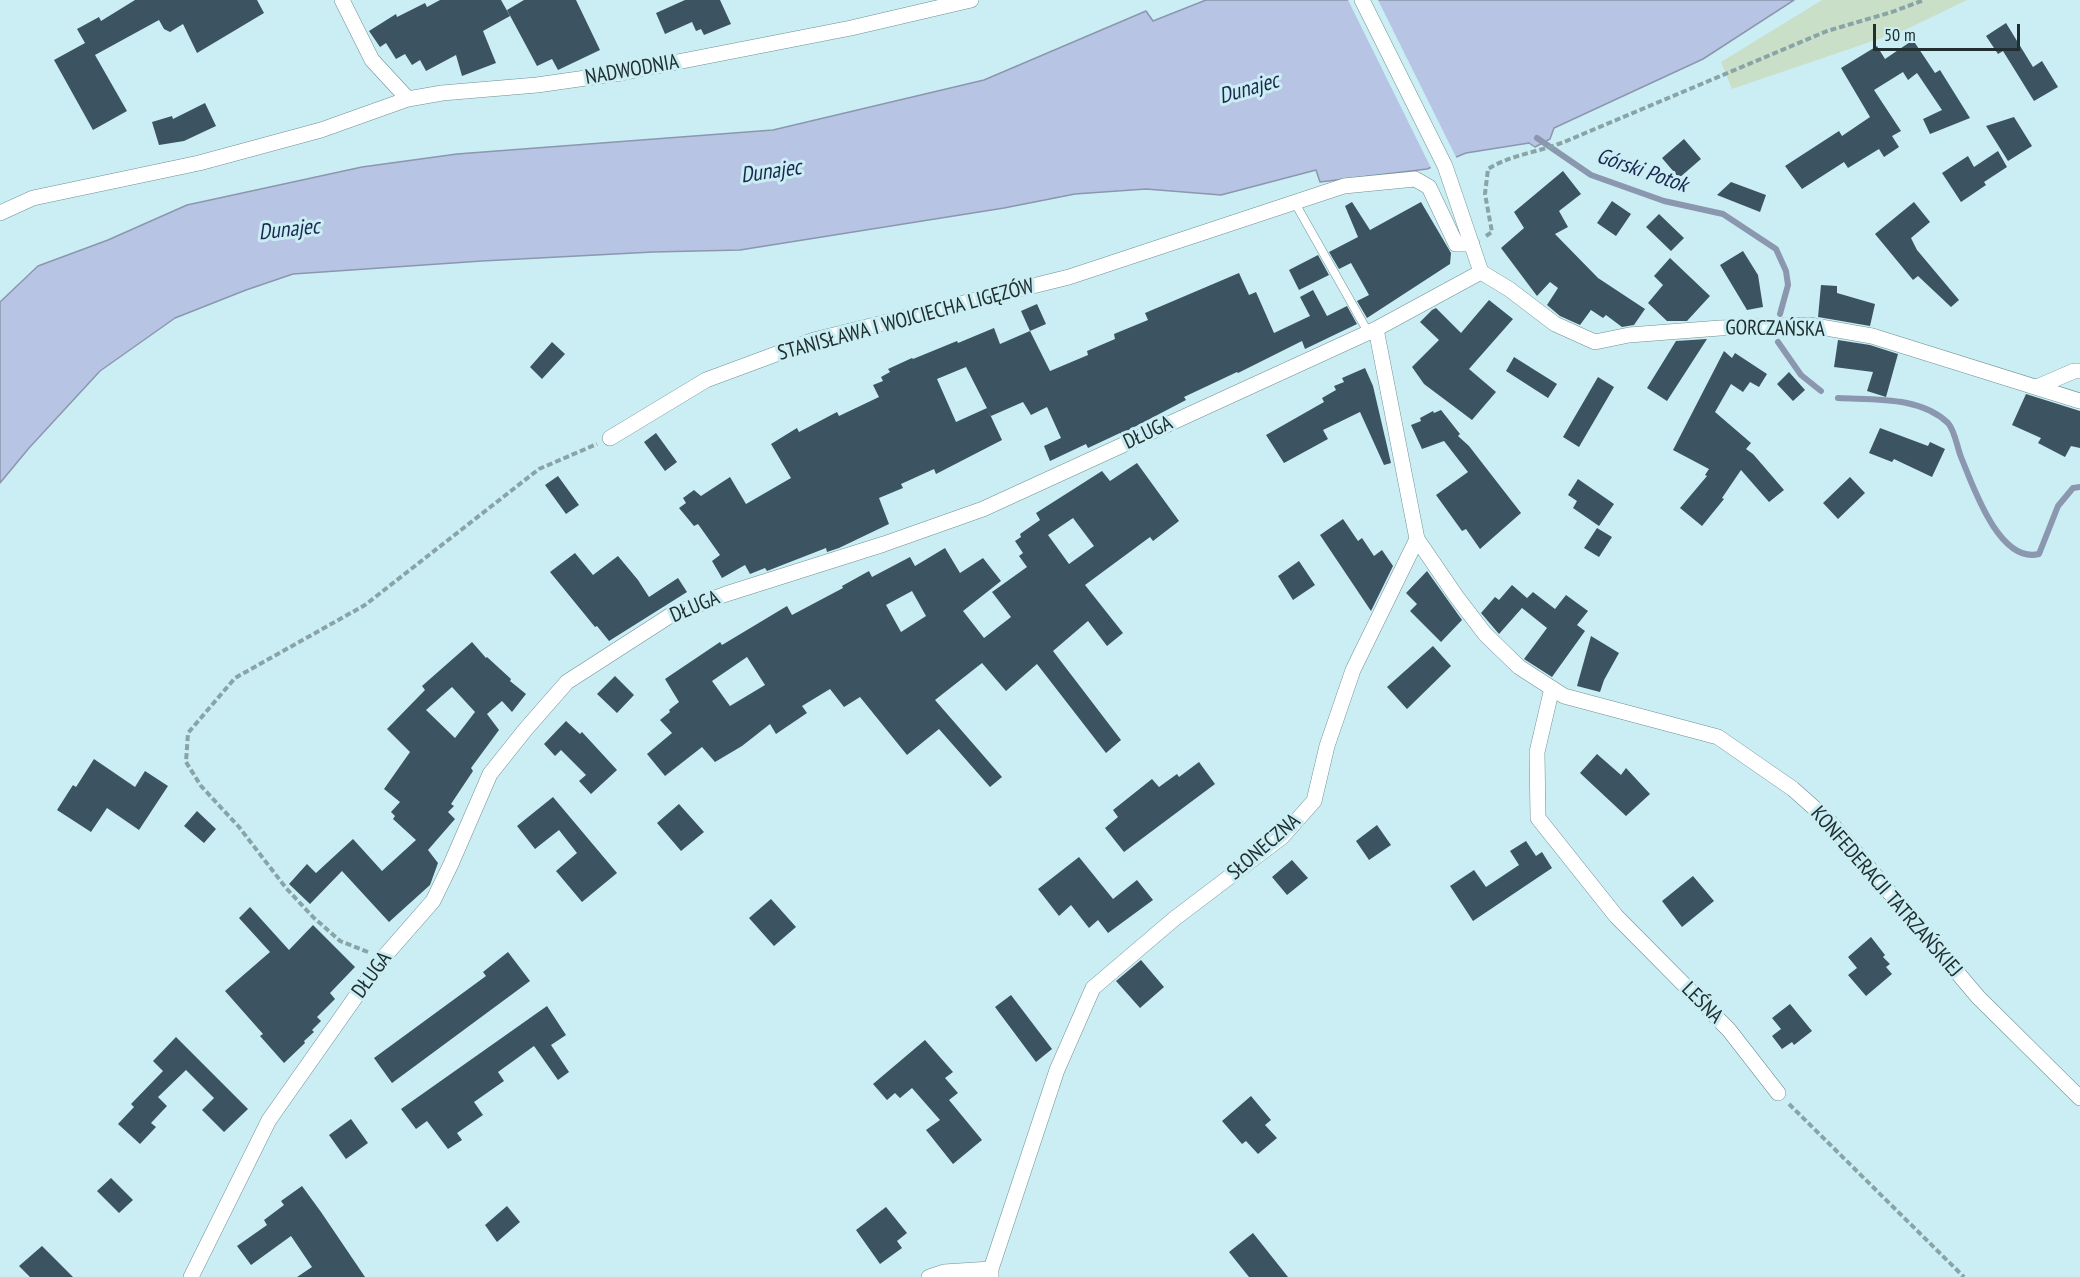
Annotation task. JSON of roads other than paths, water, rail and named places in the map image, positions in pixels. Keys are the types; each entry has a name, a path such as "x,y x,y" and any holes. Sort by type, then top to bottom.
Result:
{"street":[{"path":"342,0 372,60 408,99"},
{"name":"NADWODNIA","path":"0,213 33,198 199,163 321,130 408,99 442,93 537,85 621,73 851,28 971,0"},
{"path":"1362,0 1445,165 1482,272"},
{"name":"STANISŁAWA I WOJCIECHA LIGĘZÓW","path":"610,438 706,380 814,340 1069,277 1344,186 1415,179 1429,187 1456,244 1472,244"},
{"name":"DŁUGA","path":"191,1277 269,1120 383,958 433,901 452,864 490,774 567,682 671,615 726,594 884,544 983,509 1372,330 1482,272"},
{"name":"GORCZAŃSKA","path":"1482,272 1509,289 1555,324 1595,342 1629,335 1720,328 1809,325 1872,336 2080,401"},
{"path":"1372,330 1417,539"},
{"path":"2037,387 2074,371 2080,371"},
{"name":"KONFEDERACJI TATRZAŃSKIEJ","path":"1417,539 1485,634 1519,667 1564,696 1718,737 1793,789 1830,822 1978,997 2080,1098"},
{"name":"SŁONECZNA","path":"991,1273 1057,1070 1093,988 1174,919 1281,837 1314,801 1327,746 1353,670 1417,539"},
{"name":"LEŚNA","path":"1552,688 1538,752 1538,818 1616,916 1729,1030 1778,1093"},
{"path":"929,1277 944,1272 991,1273"}],"lane":[{"path":"1295,203 1372,330"}],"water":[{"name":"Dunajec","path":"1206,0 1794,0 1703,59 1554,128 1550,139 1535,147 1529,143 1466,153 1427,169 1320,182 1316,170 1221,195 1146,189 1075,194 1004,208 740,250 482,261 293,274 175,318 100,371 0,483 0,302 38,266 108,240 187,205 362,167 457,154 773,130 984,80 1146,11 1153,21"}],"waterway":[{"name":"Górski Potok","path":"1537,138 1591,175 1664,201 1723,214 1776,249 1786,271 1788,285 1780,314"},
{"name":"Górski Potok","path":"1778,342 1801,375 1821,391"},
{"name":"Górski Potok","path":"1838,398 1896,401 1910,404 1937,414 1948,423 1980,503 2000,535 2012,547 2025,554 2039,554 2058,506 2073,488 2080,487"}]}
